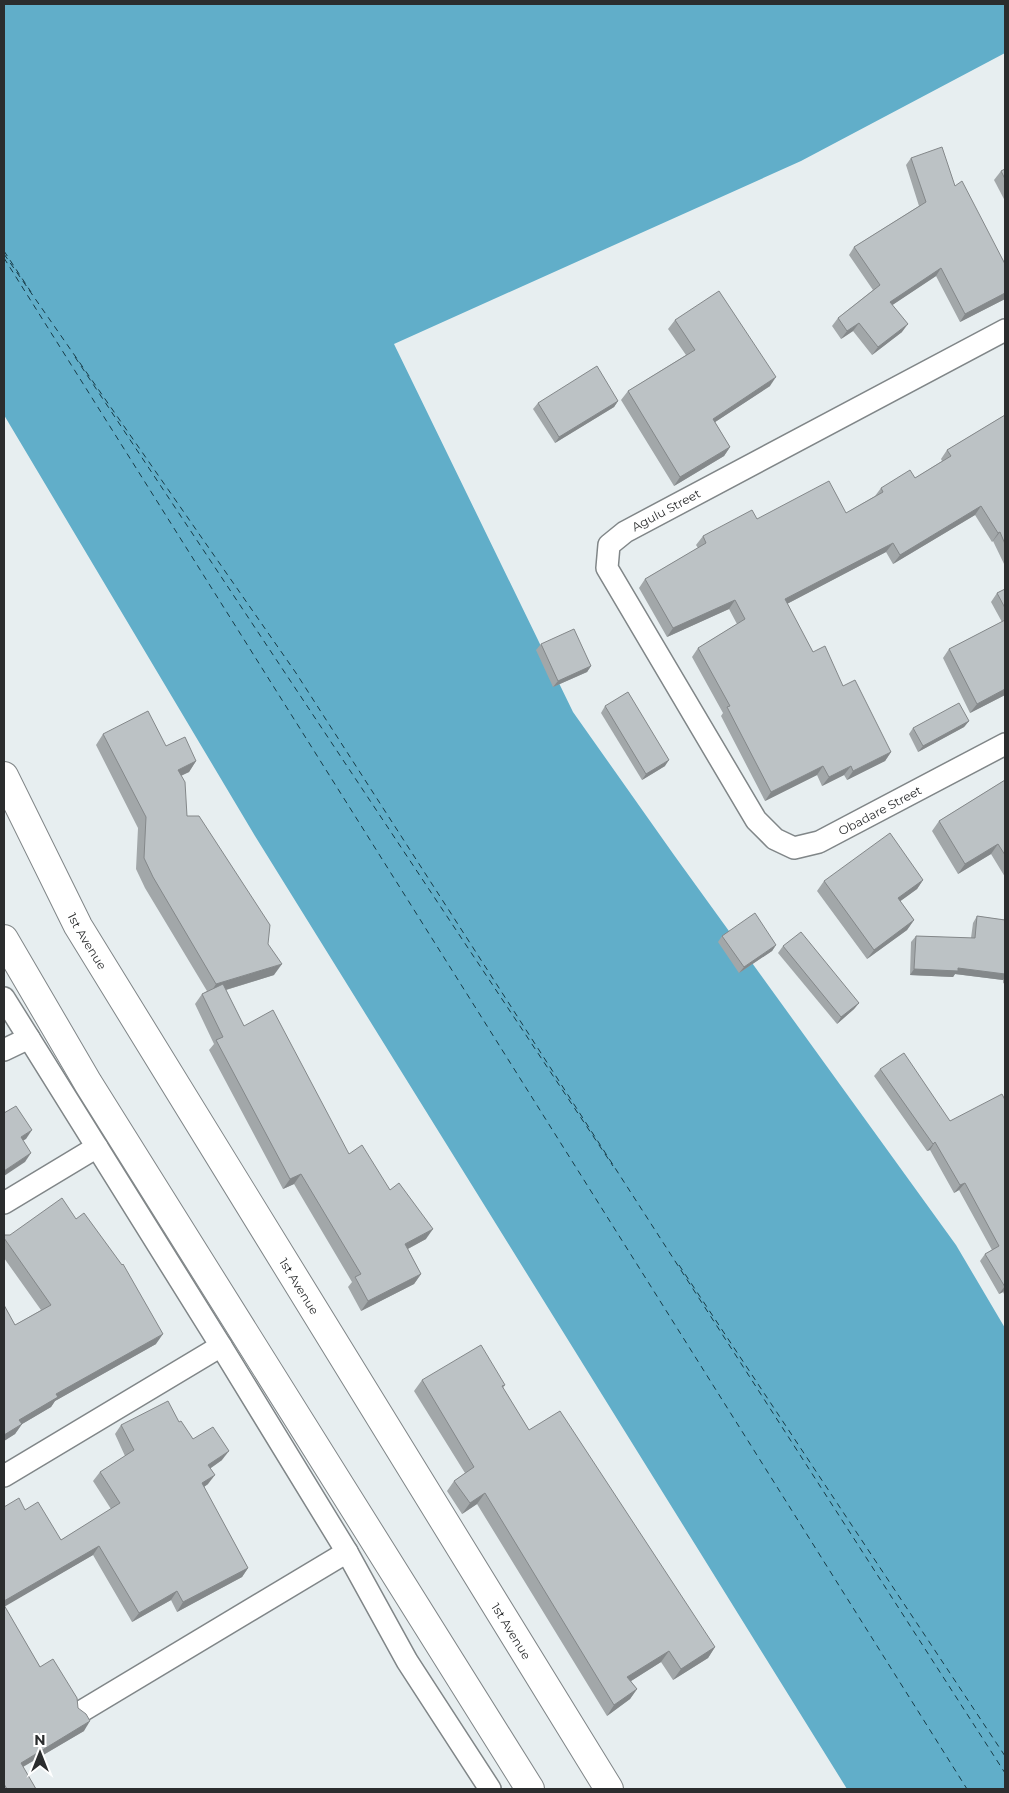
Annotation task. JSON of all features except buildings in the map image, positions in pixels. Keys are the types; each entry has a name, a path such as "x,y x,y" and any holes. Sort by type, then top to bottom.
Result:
{"main road":[{"name":"1st Avenue","path":"4,776 78,926 609,1789"},
{"path":"4,939 88,1083 530,1789"}],"street":[{"name":"Agulu Street","path":"756,820 607,568 608,544 625,532 1005,330"},
{"name":"Obadare Street","path":"756,820 775,839 794,848 819,842 1005,744"},
{"path":"4,998 348,1552 407,1662 490,1789"},
{"path":"4,1050 29,1038"},
{"path":"4,1203 97,1147"},
{"path":"4,1476 221,1346"},
{"path":"82,1710 348,1552"}],"water":[{"path":"4,4 1005,4 1005,53 801,161 394,344 573,712 956,1245 1005,1328 1005,1789 847,1789 255,836 4,415"}],"ferry route":[{"path":"4,251 31,292"},
{"path":"4,254 296,673 1005,1773"},
{"path":"4,258 967,1789"},
{"path":"75,357 613,1166"},
{"path":"679,1265 1005,1756"}]}
